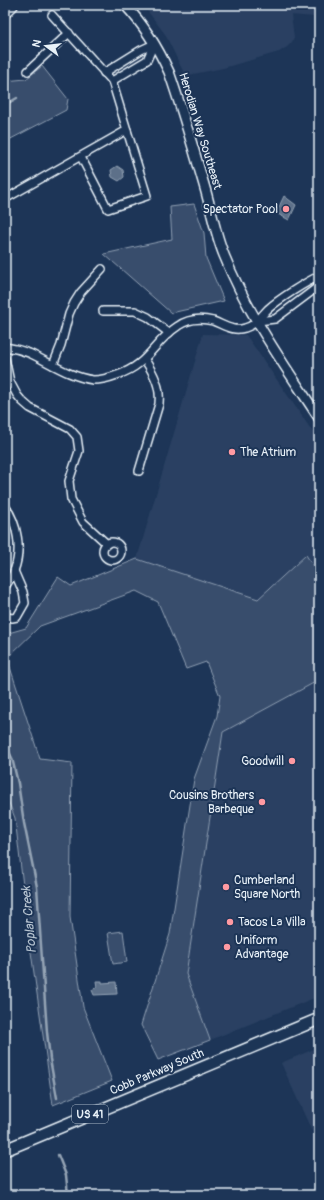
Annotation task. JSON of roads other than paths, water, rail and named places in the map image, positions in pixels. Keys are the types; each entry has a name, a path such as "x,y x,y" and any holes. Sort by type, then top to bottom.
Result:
{"main road":[{"path":"5,13 13,5"},
{"name":"Cobb Parkway South","path":"5,1149 319,1019"}],"street":[{"name":"Herodian Way Southeast","path":"125,5 146,31 166,65 174,87 223,253 258,321 319,418"},
{"path":"52,15 112,81 147,196 108,209 81,156"},
{"path":"28,71 69,33"},
{"path":"104,72 154,44"},
{"path":"112,81 147,60 154,44"},
{"path":"5,199 127,130"},
{"path":"53,365 61,345 69,314 74,303 81,292 102,269"},
{"path":"5,347 27,352 74,374 94,380 107,379 129,371 145,360 176,327 184,322 190,320 204,320 213,321 235,329 247,328 258,321 268,309 319,276"},
{"path":"258,321 275,319 319,286"},
{"path":"103,311 135,311 148,317 169,334"},
{"path":"5,358 10,382 22,401 30,408 65,426 77,437 79,451 69,481 71,499 83,522 107,544"},
{"path":"139,471 159,404 160,395 158,386 145,360"},
{"path":"5,506 12,518 17,532 18,542 14,571 5,587"},
{"path":"5,616 12,618 17,617 25,603 23,592 14,571"}],"waterway":[{"path":"5,105 17,98"},
{"name":"Poplar Creek","path":"5,743 12,758 18,783 24,823 37,887 47,1032 57,1098"},
{"name":"Poplar Creek","path":"58,1155 66,1175 68,1195"}],"place":[{"name":"Spectator Pool","path":"286,209"},
{"name":"The Atrium","path":"232,452"},
{"name":"Goodwill","path":"292,761"},
{"name":"Cousins Brothers Barbeque","path":"262,802"},
{"name":"Cumberland Square North","path":"226,887"},
{"name":"Tacos La Villa","path":"230,922"},
{"name":"Uniform Advantage","path":"227,947"}]}
